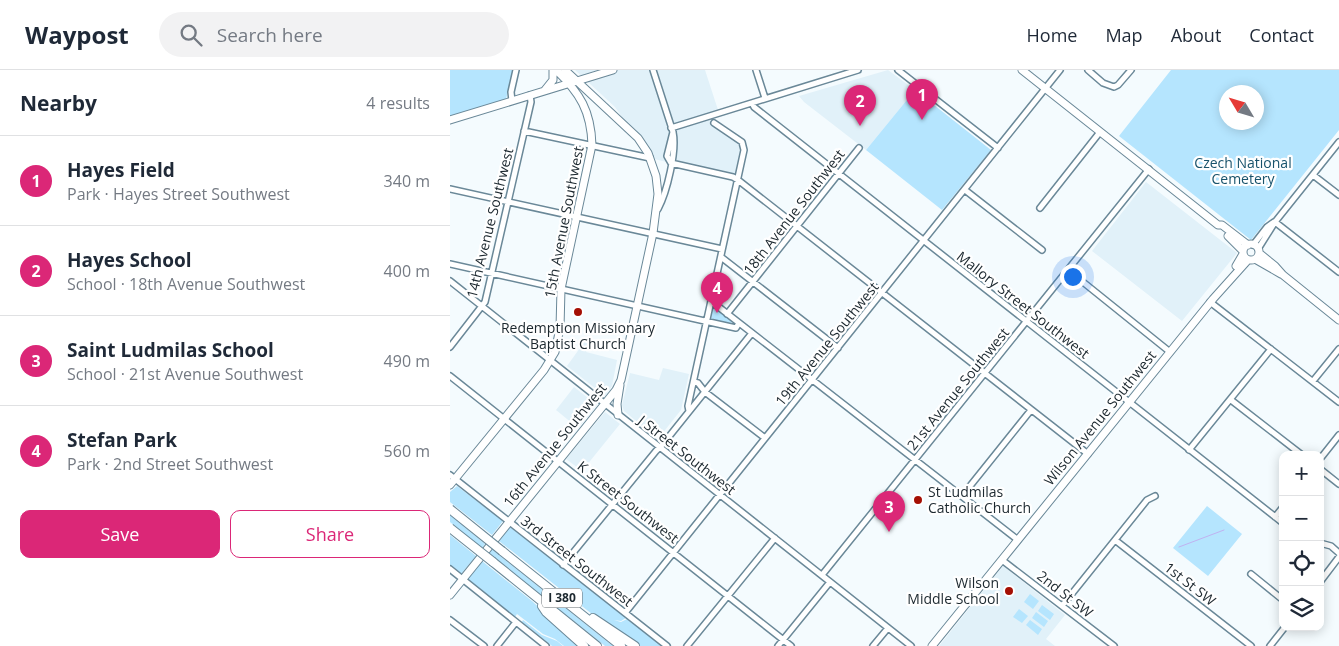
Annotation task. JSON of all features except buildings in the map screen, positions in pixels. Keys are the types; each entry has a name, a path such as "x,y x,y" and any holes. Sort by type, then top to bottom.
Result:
{"highway":[{"name":"I 380","path":"450,509 621,646"},
{"name":"I 380","path":"450,528 597,646"},
{"path":"544,584 635,646"},
{"path":"535,596 546,612 584,646"}],"main road":[{"path":"545,90 553,80 554,70 573,82"},
{"path":"565,70 573,82"},
{"path":"450,120 601,72 613,70"},
{"path":"1022,70 1149,169 1218,225 1221,230 1276,273 1283,275 1339,320"},
{"name":"15th Avenue Southwest","path":"452,480 550,361 558,344 561,290 592,145 591,125 587,111 573,82"},
{"name":"16th Avenue Southwest","path":"450,594 605,404 621,380 653,233 657,182 650,158 643,145 632,132 573,82"},
{"name":"Wilson Avenue Southwest","path":"932,646 1212,300 1215,293 1251,252"},
{"path":"618,415 617,404 621,380"}],"street":[{"path":"512,101 511,92 516,70"},
{"path":"653,70 672,130 674,143 663,200 656,211"},
{"path":"756,70 764,98"},
{"path":"672,130 764,98 858,70"},
{"path":"898,70 998,148"},
{"name":"19th Avenue Southwest","path":"625,613 1060,70"},
{"path":"1088,70 1103,83 1114,87 1118,86 1131,70"},
{"name":"14th Avenue Southwest","path":"450,347 485,302 531,102 530,95"},
{"name":"Mallory Street Southwest","path":"752,102 754,107 1279,520"},
{"path":"689,411 688,406 744,146 742,142 714,123"},
{"path":"524,131 650,158"},
{"path":"1040,208 1100,132"},
{"path":"1251,252 1339,142"},
{"name":"18th Avenue Southwest","path":"727,314 859,148"},
{"path":"671,163 733,177 738,180 1088,454"},
{"name":"21st Avenue Southwest","path":"822,575 1149,169"},
{"path":"1313,174 1339,195"},
{"path":"450,189 722,249"},
{"path":"965,190 1042,250"},
{"path":"1275,222 1339,272"},
{"path":"721,257 838,348"},
{"path":"450,264 736,328 739,323"},
{"path":"1068,270 1170,352"},
{"name":"J Street Southwest","path":"450,281 911,646"},
{"path":"1212,300 1339,402"},
{"path":"711,301 1018,540"},
{"path":"563,565 706,392 752,333"},
{"path":"1190,450 1271,349"},
{"path":"1313,381 1339,349"},
{"name":"K Street Southwest","path":"450,376 791,646"},
{"path":"694,382 698,383 706,392 765,438"},
{"path":"1230,400 1297,451"},
{"path":"962,496 1031,410"},
{"path":"1324,454 1339,435"},
{"path":"1324,472 1339,484"},
{"name":"3rd Street Southwest","path":"452,480 509,522 667,646"},
{"path":"1062,606 1147,500 1155,496"},
{"path":"1275,517 1279,512"},
{"path":"688,646 775,538"},
{"name":"1st St SW","path":"1115,540 1251,646"},
{"path":"1324,544 1331,546 1339,553"},
{"path":"1324,577 1339,557"},
{"name":"2nd St SW","path":"1002,560 1114,646"},
{"path":"450,569 546,646"},
{"path":"1251,574 1279,597"},
{"path":"778,646 830,582"},
{"path":"450,620 484,646"},
{"path":"497,646 516,622"},
{"path":"873,646 888,628"},
{"path":"1270,646 1281,631"}],"shaded area":[{"path":"575,70 705,70 719,113 710,116 744,146 738,179 650,158 615,107"},
{"path":"888,70 915,90 866,150 804,102 799,96"},
{"path":"1146,182 1237,253 1182,321 1092,251"},
{"path":"585,341 589,342 586,352 617,360 612,386 605,396 567,366"},
{"path":"663,368 689,374 681,410 658,439 624,411 622,405 630,373 659,380"},
{"path":"574,387 597,405 578,428 556,410"},
{"path":"605,412 620,424 582,471 566,459"},
{"name":"Wilson Middle School","path":"1003,566 1065,615 1046,639 1055,646 939,646"}],"green space":[{"path":"450,70 514,70 506,99 450,116"},
{"name":"Czech National Cemetery","path":"1171,70 1339,70 1339,130 1251,240 1119,136"},
{"path":"915,90 991,150 942,210 866,150"},
{"path":"715,308 732,323 711,320 712,309"},
{"path":"457,486 503,521 492,535 450,502 450,492"},
{"path":"1207,506 1242,534 1208,576 1173,548"},
{"path":"450,515 485,544 482,548 450,522"},
{"path":"510,527 626,618 621,621 614,620 621,622 627,619 662,646 637,646 597,618 499,541"},
{"path":"450,535 476,556 461,574 450,566"},
{"path":"492,549 613,646 605,646 489,553"},
{"path":"482,561 532,601 581,646 564,646 555,639 543,634 517,614 515,617 468,579"},
{"path":"1030,594 1039,601 1033,609 1024,602"},
{"path":"1042,605 1054,614 1050,620 1038,611"},
{"path":"1019,609 1028,616 1022,623 1013,617"},
{"path":"1036,612 1048,621 1044,627 1032,618"},
{"path":"523,620 542,635 557,641 563,646 552,646 522,622"},
{"path":"1030,620 1042,629 1038,635 1026,625"}],"waterway":[{"path":"1179,547 1224,530"}],"place":[{"name":"Hayes Field","path":"922,120"},
{"name":"Hayes School","path":"860,126"},
{"name":"Redemption Missionary Baptist Church","path":"578,312"},
{"name":"Stefan Park","path":"717,313"},
{"name":"St Ludmilas Catholic Church","path":"918,500"},
{"name":"Saint Ludmilas School","path":"889,532"},
{"name":"Wilson Middle School","path":"1009,591"}]}
